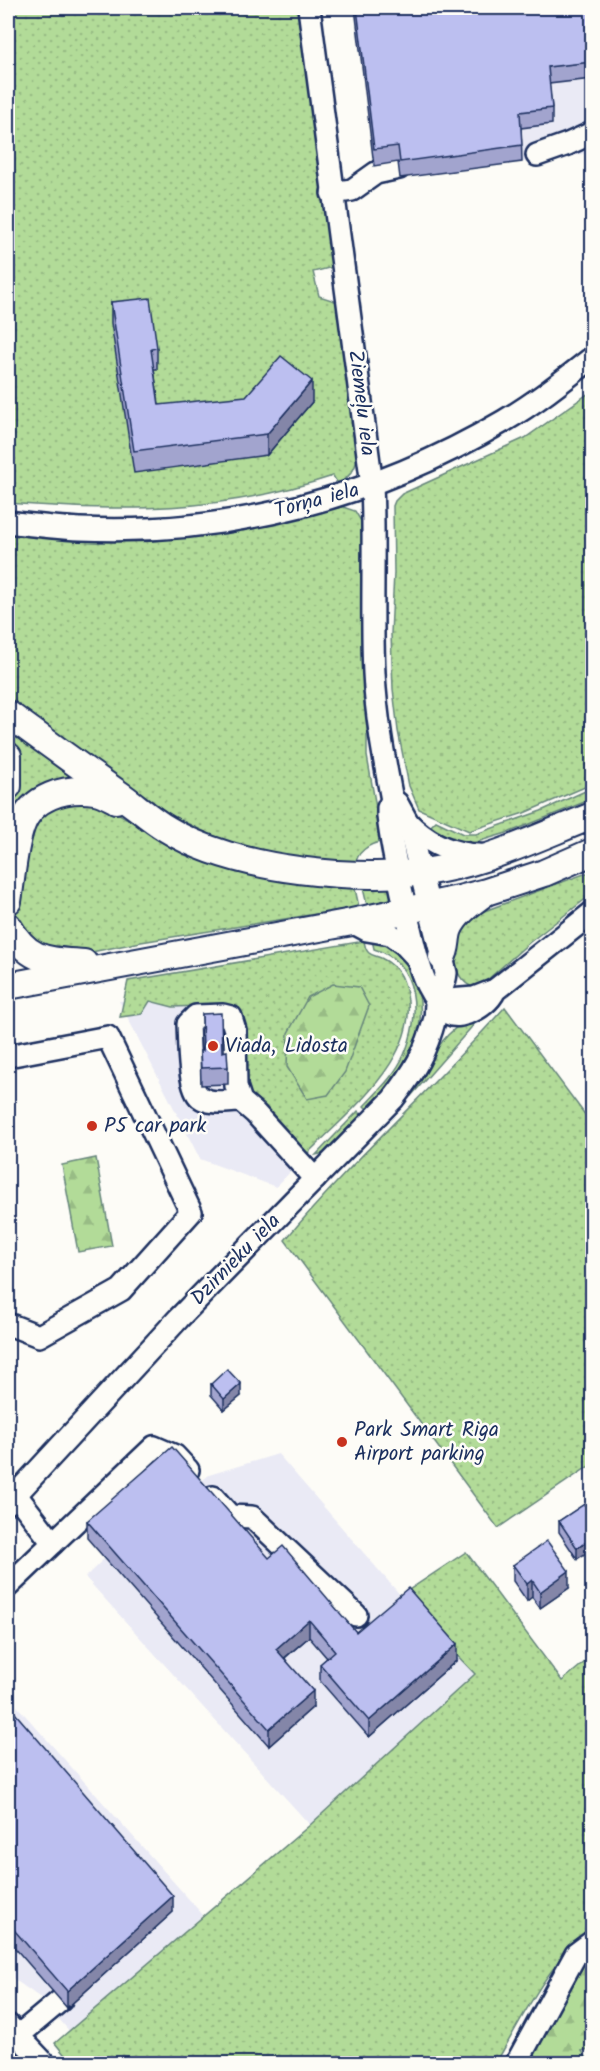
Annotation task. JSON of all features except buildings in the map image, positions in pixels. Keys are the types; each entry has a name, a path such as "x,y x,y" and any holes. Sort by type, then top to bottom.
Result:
{"main road":[{"path":"8,714 167,830 208,849 240,859 358,875 409,874 464,864 592,816"},
{"path":"8,756 8,786"},
{"path":"8,901 21,826 34,806 46,797 61,791 96,791 144,812"},
{"path":"8,986 417,908 486,892 544,873 592,852"},
{"path":"430,958 446,951 447,937 453,923 468,906 486,892"},
{"path":"11,937 36,956 55,962 117,965"}],"street":[{"name":"Ziemeļu iela","path":"309,8 372,485 374,676 378,724 392,800 388,807 388,816 409,874"},
{"path":"537,155 592,133"},
{"path":"333,193 352,190 376,172 399,168"},
{"name":"Torņa iela","path":"8,522 80,529 194,526 293,509 372,485 451,450 506,420 545,385 592,358"},
{"name":"Ziemeļu iela","path":"392,800 397,803 408,822 409,874"},
{"path":"408,822 425,839 440,846 470,855 487,856"},
{"name":"Dzirnieku iela","path":"12,1499 122,1378 393,1099 415,1071 433,1024 437,1001 445,986 446,973 430,958 409,874"},
{"path":"437,1001 474,998 487,991 495,990 592,913"},
{"path":"352,922 367,930 390,934 430,958"},
{"path":"8,1056 108,1037 191,1212 121,1290 39,1336 8,1324"},
{"path":"242,1101 315,1179"},
{"path":"8,1586 154,1447 175,1456 230,1516 252,1517 356,1615"},
{"path":"12,1499 53,1543"},
{"path":"516,2064 576,1954 592,1942"},
{"path":"45,2064 13,2030 61,2001"}],"shaded area":[{"path":"592,79 592,153 522,162 520,129 552,124 548,84"},
{"path":"250,1000 310,1151 276,1187 200,1159 119,1001"},
{"path":"278,1454 408,1604 475,1674 310,1825 85,1577 105,1558 87,1538 194,1487 209,1475"},
{"path":"8,1696 203,1915 70,2032 42,1999 8,1975"}],"green space":[{"path":"8,8 300,8 333,267 313,272 319,296 338,302 357,450 355,466 343,481 338,484 333,476 251,497 172,507 91,508 8,503 8,185 12,138 8,77"},
{"path":"592,391 592,784 524,813 469,831 419,809 409,786 398,731 393,689 391,634 394,573 393,506 402,494 525,438"},
{"path":"343,507 355,511 364,526 361,629 367,756 382,842 372,844 364,850 355,866 282,856 247,848 186,823 133,792 8,704 8,531"},
{"path":"11,729 80,779 8,841 18,778 17,755"},
{"path":"592,788 592,799 510,832 470,844 456,844 425,832 436,821 463,834 476,834 541,811"},
{"path":"67,797 101,803 166,842 210,863 232,869 354,884 359,907 141,942 72,956 49,955 16,926 14,903 33,818"},
{"path":"592,871 592,894 530,942 486,981 475,988 462,979 455,956 457,931 479,913"},
{"path":"362,884 385,884 391,888 391,897 389,900 367,905"},
{"path":"372,940 393,947 405,958 417,985 420,1012 417,1039 406,1064 392,1085 369,1111 364,1106 391,1076 404,1055 413,1024 414,1008 413,993 400,966 389,956 374,949"},
{"path":"364,941 368,952 388,962 402,977 408,1006 405,1031 396,1054 381,1077 307,1154 298,1148 246,1091 245,1026 242,1026 224,1005 173,1007 150,1001 142,1014 120,1017 128,981"},
{"path":"333,984 359,987 369,1006 345,1072 328,1095 307,1099 287,1067 288,1033 308,997"},
{"path":"505,1007 592,1124 592,1464 498,1528 285,1240 338,1180"},
{"path":"484,1013 411,1096 409,1093 447,1036 457,1027"},
{"path":"358,1111 364,1117 328,1152 316,1155"},
{"path":"96,1158 112,1246 78,1252 62,1165"},
{"path":"466,1552 562,1681 592,1656 592,1927 576,1941 550,1973 496,2063 72,2064 55,2043 310,1825 475,1674 400,1596"},
{"path":"592,1942 592,2048 582,2051 590,2063 516,2064"}],"place":[{"name":"Viada, Lidosta","path":"213,1046"},
{"name":"P5 car park","path":"92,1126"},
{"name":"Park Smart Riga Airport parking","path":"342,1442"}]}
